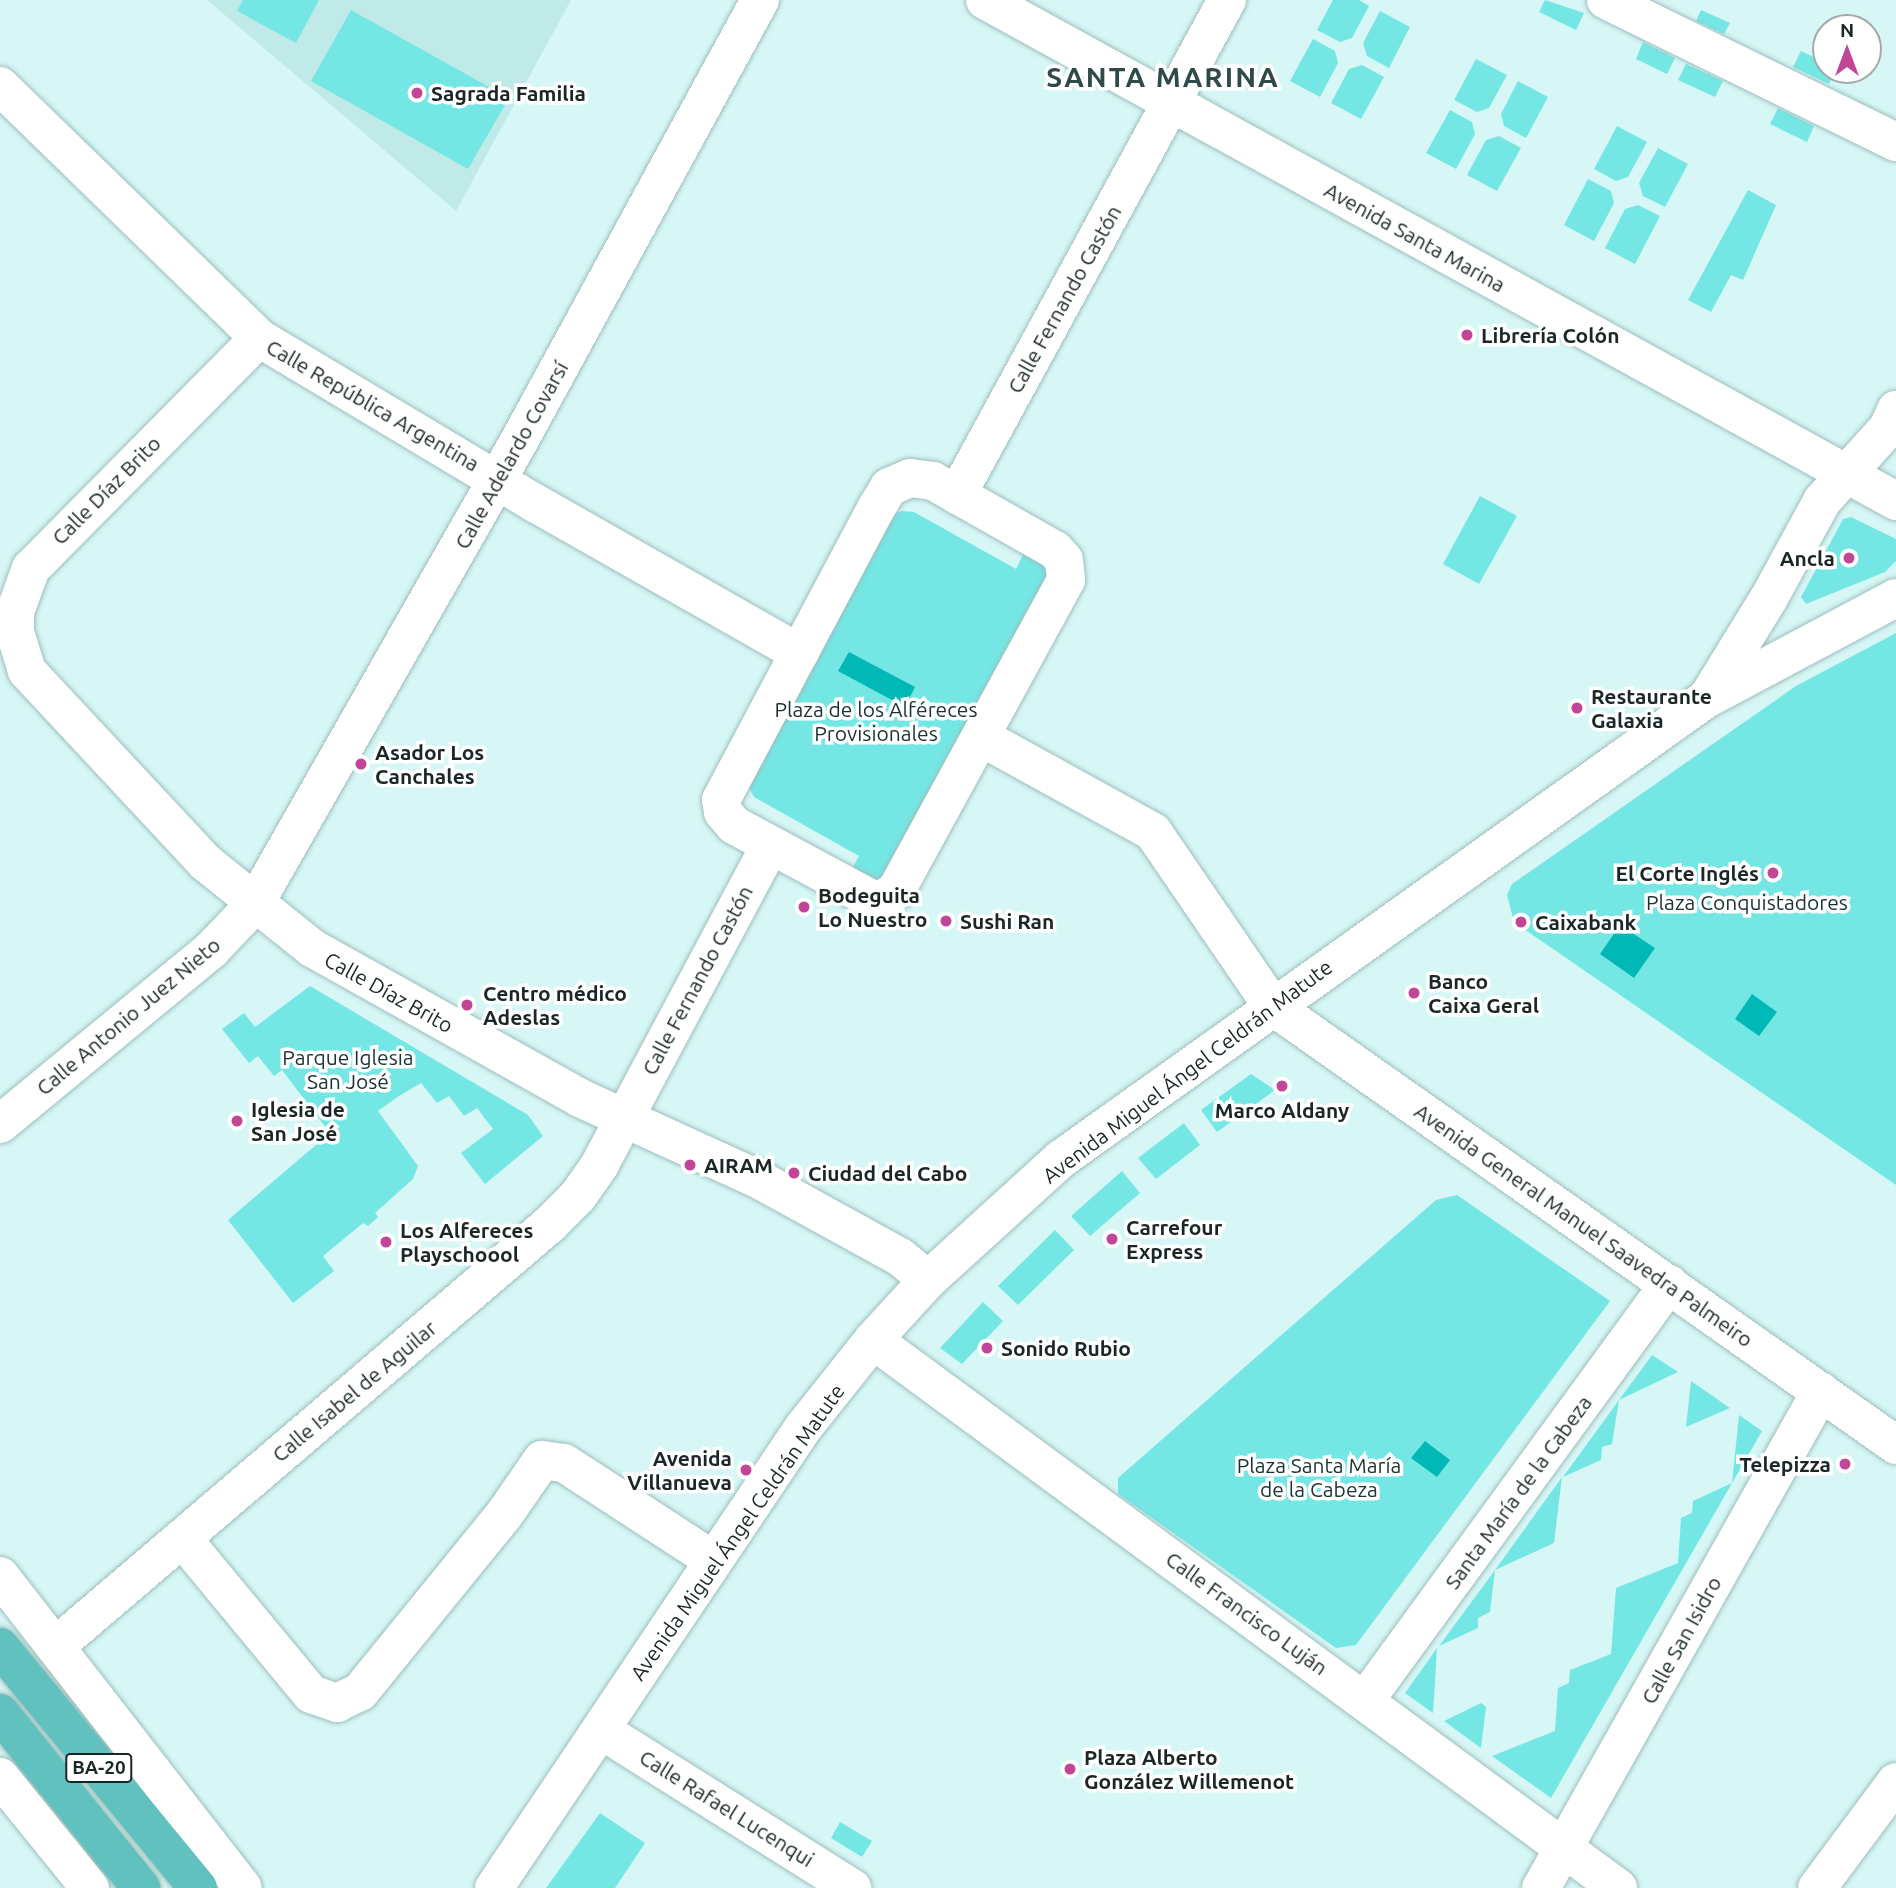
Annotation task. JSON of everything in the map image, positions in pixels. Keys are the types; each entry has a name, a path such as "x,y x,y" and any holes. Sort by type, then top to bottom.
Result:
{"highway":[{"name":"BA-20","path":"0,1647 198,1888"},
{"name":"BA-20","path":"0,1713 141,1888"}],"street":[{"name":"Calle Adelardo Covarsí","path":"254,905 498,478 760,0"},
{"name":"Avenida Santa Marina","path":"985,0 1844,475"},
{"name":"Calle Fernando Castón","path":"957,495 1227,0"},
{"path":"1606,0 1896,142"},
{"name":"Calle República Argentina","path":"0,86 259,338 799,653"},
{"name":"Calle Díaz Brito","path":"259,338 31,568 15,612 14,662 205,862 254,905 312,948 580,1098 624,1115 760,1180 901,1257 928,1280"},
{"path":"1706,699 1769,598 1822,501 1888,428 1896,410"},
{"path":"1844,475 1896,501"},
{"path":"921,478 957,495 1055,550 1066,567 1061,592 896,891 886,900 864,899 730,822 723,812 722,794 889,487 898,481 921,478"},
{"path":"1706,699 1896,598"},
{"name":"Avenida Miguel Ángel Celdrán Matute","path":"494,1888 803,1428 873,1340 928,1280 1062,1159 1272,1006 1706,699"},
{"path":"981,737 1153,832 1272,1006"},
{"name":"Calle Fernando Castón","path":"624,1115 769,846"},
{"name":"Calle Antonio Juez Nieto","path":"0,1124 212,949 254,905"},
{"name":"Avenida General Manuel Saavedra Palmeiro","path":"1272,1006 1896,1445"},
{"name":"Calle Isabel de Aguilar","path":"57,1645 549,1225 600,1164 624,1115"},
{"name":"Santa María de la Cabeza","path":"1366,1699 1669,1284"},
{"name":"Calle Francisco Luján","path":"873,1340 1537,1824 1563,1849 1618,1888"},
{"name":"Calle San Isidro","path":"1541,1888 1821,1391"},
{"path":"181,1538 311,1694 337,1703 360,1692 504,1515 536,1466 547,1459 564,1463 713,1560"},
{"path":"0,1576 57,1645 243,1888"},
{"name":"Calle Rafael Lucenqui","path":"601,1730 852,1888"},
{"path":"0,1777 90,1888"},
{"path":"1817,1888 1896,1783"}],"shaded area":[{"name":"Sagrada Familia","path":"207,0 571,0 456,211"},
{"path":"849,652 915,687 905,707 838,671"},
{"path":"1620,925 1655,948 1634,978 1600,954"},
{"path":"1752,994 1777,1012 1759,1036 1735,1019"},
{"path":"1425,1441 1450,1460 1437,1477 1411,1458"}],"green space":[{"path":"243,0 319,0 296,43 237,11"},
{"path":"1333,0 1359,0 1369,6 1352,38 1340,42 1317,30"},
{"path":"1545,0 1584,13 1576,30 1539,12"},
{"path":"351,10 509,98 468,169 311,81"},
{"path":"1701,10 1730,23 1724,34 1696,21"},
{"path":"1380,11 1410,27 1389,68 1367,56 1363,43"},
{"path":"1313,39 1335,51 1338,63 1320,97 1290,81"},
{"path":"1643,42 1675,58 1667,74 1636,59"},
{"path":"1801,51 1812,56 1812,76 1793,67"},
{"path":"1476,59 1507,75 1489,108 1477,112 1454,100"},
{"path":"1686,64 1723,81 1715,97 1678,80"},
{"path":"1362,65 1384,77 1361,119 1331,103 1349,69"},
{"path":"1518,81 1548,97 1526,138 1504,126 1501,114"},
{"path":"1778,108 1814,126 1807,142 1770,124"},
{"path":"1450,110 1472,122 1475,134 1456,169 1426,153"},
{"path":"1617,126 1647,142 1628,177 1616,181 1594,169"},
{"path":"1499,136 1521,148 1497,191 1467,175 1486,140"},
{"path":"1658,148 1688,164 1665,207 1643,196 1639,183"},
{"path":"1588,179 1611,191 1614,203 1594,241 1564,225"},
{"path":"1748,190 1776,205 1743,280 1731,275 1711,312 1688,300"},
{"path":"1638,205 1660,216 1635,264 1605,248 1625,209"},
{"path":"1480,496 1517,516 1479,584 1443,564"},
{"name":"Plaza de los Alféreces Provisionales","path":"902,511 914,512 1016,569 1026,548 1044,561 1049,578 884,881 848,876 859,856 754,797 748,786 894,514"},
{"path":"1851,517 1896,539 1896,561 1885,572 1806,604 1801,597 1843,519"},
{"name":"Plaza Conquistadores","path":"1896,633 1896,1185 1514,922 1507,895 1512,884 1796,686"},
{"name":"Parque Iglesia San José","path":"310,986 528,1115 543,1136 485,1184 461,1153 493,1129 477,1108 464,1116 449,1096 437,1103 421,1083 399,1096 378,1111 418,1166 413,1179 375,1213 378,1217 368,1226 363,1223 323,1256 334,1271 293,1303 228,1220 330,1133 282,1070 274,1076 258,1056 249,1063 222,1029 244,1013 255,1027"},
{"path":"1251,1074 1275,1090 1217,1132 1201,1110"},
{"path":"1184,1123 1200,1145 1156,1179 1138,1158"},
{"path":"1122,1171 1140,1193 1090,1236 1071,1216"},
{"name":"Plaza Santa María de la Cabeza","path":"1457,1195 1610,1301 1356,1645 1336,1648 1118,1494 1118,1478 1436,1200"},
{"path":"1055,1230 1074,1250 1018,1305 998,1286"},
{"path":"983,1302 1003,1321 962,1364 940,1348"},
{"path":"1652,1355 1678,1372 1619,1400"},
{"path":"1691,1381 1730,1408 1686,1427"},
{"path":"1619,1400 1612,1444 1602,1447 1601,1460 1563,1477"},
{"path":"1739,1415 1762,1431 1551,1798 1492,1756 1555,1731 1558,1688 1569,1683 1570,1670 1611,1654 1616,1588 1678,1563 1681,1518 1692,1513 1693,1501 1732,1483"},
{"path":"1562,1477 1554,1543 1495,1570"},
{"path":"1495,1570 1490,1612 1478,1618 1478,1628 1439,1646"},
{"path":"1437,1648 1433,1713 1405,1693"},
{"path":"1481,1703 1486,1707 1481,1748 1444,1721"},
{"path":"600,1813 645,1843 615,1888 546,1888"},
{"path":"840,1822 872,1841 862,1857 831,1838"}],"place":[{"name":"Sagrada Familia","path":"417,93"},
{"name":"Librería Colón","path":"1467,335"},
{"name":"Ancla","path":"1849,558"},
{"name":"Restaurante Galaxia","path":"1577,708"},
{"name":"Asador Los Canchales","path":"361,764"},
{"name":"El Corte Inglés","path":"1773,873"},
{"name":"Bodeguita Lo Nuestro","path":"804,907"},
{"name":"Sushi Ran","path":"946,921"},
{"name":"Caixabank","path":"1521,922"},
{"name":"Banco Caixa Geral","path":"1414,993"},
{"name":"Centro médico Adeslas","path":"467,1005"},
{"name":"Marco Aldany","path":"1282,1086"},
{"name":"Iglesia de San José","path":"237,1121"},
{"name":"AIRAM","path":"690,1165"},
{"name":"Ciudad del Cabo","path":"794,1173"},
{"name":"Carrefour Express","path":"1112,1239"},
{"name":"Los Alfereces Playschoool","path":"386,1242"},
{"name":"Sonido Rubio","path":"987,1348"},
{"name":"Telepizza","path":"1845,1464"},
{"name":"Avenida Villanueva","path":"746,1470"},
{"name":"Plaza Alberto González Willemenot","path":"1070,1769"}],"district":[{"name":"SANTA MARINA","path":"1163,77"}]}
